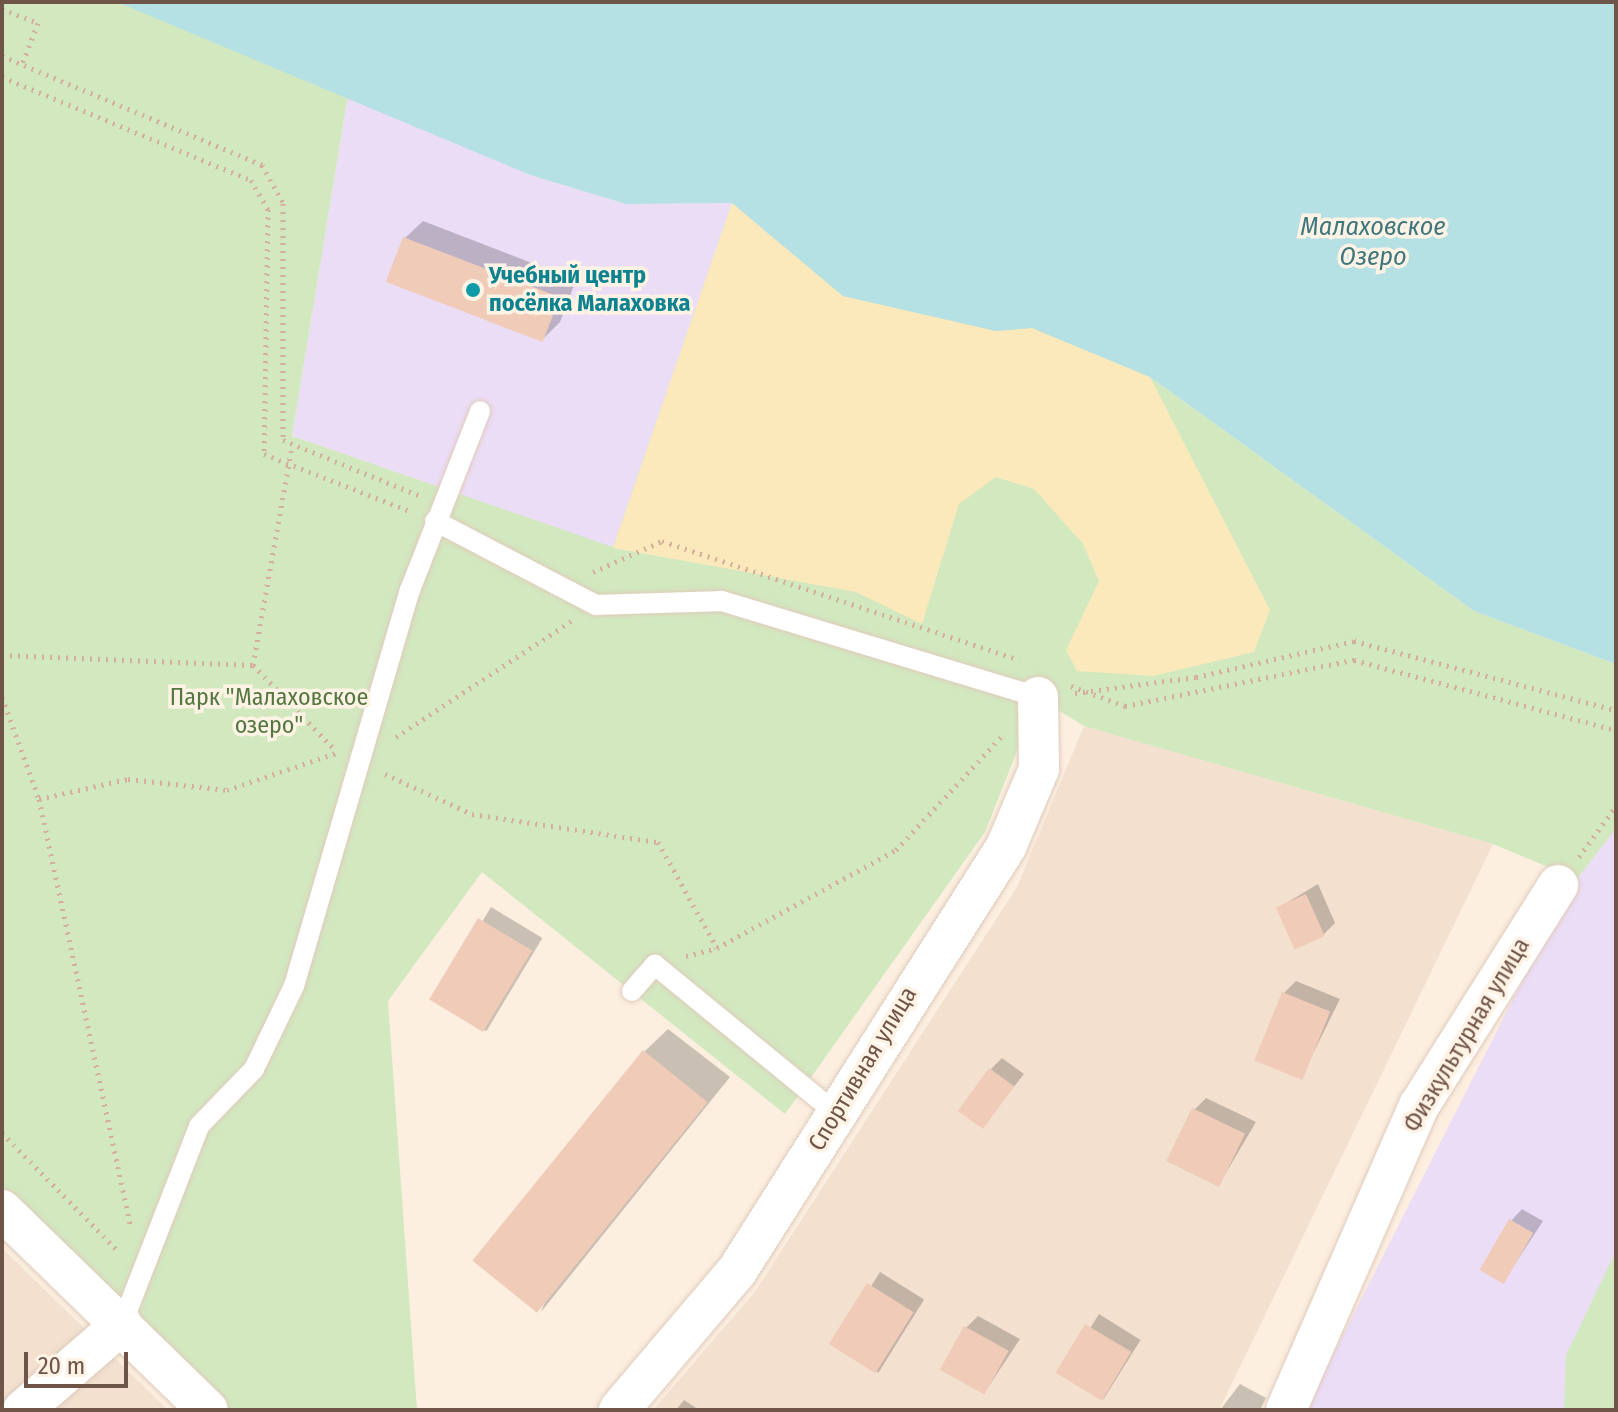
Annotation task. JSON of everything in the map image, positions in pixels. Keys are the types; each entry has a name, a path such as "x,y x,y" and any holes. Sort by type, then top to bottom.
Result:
{"street":[{"name":"Спортивная улица","path":"619,1410 737,1271 1006,847 1039,769 1045,682"},
{"name":"Физкультурная улица","path":"1286,1410 1419,1106 1558,885"},
{"path":"2,1210 208,1410"},
{"path":"23,1410 122,1324"}],"lane":[{"path":"122,1324 199,1126 254,1069 294,986 358,761 439,512 480,411"},
{"path":"439,512 596,605 722,601 1045,682"},
{"path":"632,991 655,965 836,1113"}],"path":[{"path":"2,9 38,23 22,64"},
{"path":"2,56 262,165 283,203 283,434 292,447 439,512"},
{"path":"2,77 251,180 268,209 264,454 289,466 439,512"},
{"path":"253,665 292,447"},
{"path":"358,761 596,605 620,594 589,580 597,565 662,541 957,634 1045,682 1125,706 1354,660 1616,730"},
{"path":"1045,682 1086,692 1196,677 1354,641 1616,710"},
{"path":"2,655 253,665 337,752 472,814 658,842 717,948"},
{"path":"655,965 717,948 896,850 1045,682"},
{"path":"2,697 39,799 141,1273"},
{"path":"39,799 128,779 227,790 337,752"},
{"path":"1558,885 1616,806"},
{"path":"2,1133 141,1273"}],"shaded area":[{"path":"348,95 530,175 626,204 732,203 613,548 292,436"},
{"path":"1084,726 1493,844 1219,1410 653,1410 754,1293 1017,887"},
{"path":"1616,828 1616,1410 1305,1410 1518,989 1577,879"},
{"path":"2,1248 79,1323 168,1410 2,1410"}],"green space":[{"name":"Парк \"Малаховское озеро\"","path":"2,2 117,2 348,95 292,436 613,547 732,203 823,279 984,307 1150,377 1474,611 1616,664 1616,828 1577,879 1493,844 1084,726 1038,698 985,832 785,1114 482,872 388,1001 417,1410 208,1410 2,1210"},
{"path":"1616,1251 1616,1410 1564,1410 1566,1355"}],"sand":[{"path":"732,203 843,296 996,331 1032,328 1150,377 1270,610 1254,652 1153,676 1077,671 1066,650 1099,581 1083,544 1034,489 996,477 959,504 922,624 856,592 613,548"}],"water":[{"name":"Малаховское Озеро","path":"117,2 1616,2 1616,664 1474,611 1150,377 1032,328 996,331 843,296 732,203 626,204 530,175"}],"building":[{"name":"Учебный центр посёлка Малаховка","path":"403,237 560,297 543,342 386,282"},
{"path":"1306,894 1325,936 1295,949 1276,907"},
{"path":"478,918 532,950 483,1032 429,999"},
{"path":"1282,992 1330,1011 1302,1080 1254,1061"},
{"path":"643,1050 708,1102 537,1313 472,1261"},
{"path":"989,1068 1014,1086 983,1129 958,1111"},
{"path":"1192,1108 1245,1134 1219,1187 1166,1161"},
{"path":"1509,1219 1533,1233 1504,1284 1480,1270"},
{"path":"867,1283 914,1312 875,1373 829,1344"},
{"path":"1085,1324 1131,1352 1102,1401 1056,1373"},
{"path":"964,1326 1009,1351 984,1394 940,1370"}],"place":[{"name":"Учебный центр посёлка Малаховка","path":"473,290"}]}
